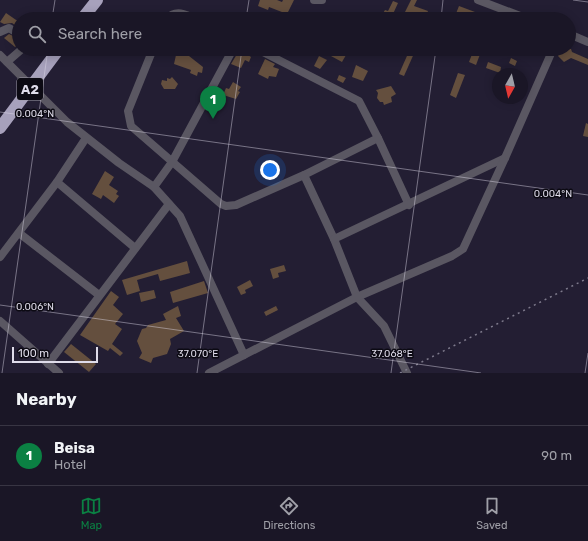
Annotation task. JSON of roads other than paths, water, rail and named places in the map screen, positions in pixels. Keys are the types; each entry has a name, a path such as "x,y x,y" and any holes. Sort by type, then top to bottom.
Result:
{"highway":[{"path":"88,12 97,0"},
{"name":"A2","path":"0,128 32,86 52,56"}],"street":[{"path":"314,0 322,0"},
{"path":"478,0 510,12"},
{"path":"0,32 9,28 12,30"},
{"path":"576,37 588,42"},
{"path":"0,55 32,86 45,102 86,138 154,187 180,216 244,355"},
{"path":"7,62 14,56"},
{"path":"150,56 129,106 128,116 131,126 221,204 226,206 236,205 378,138"},
{"path":"154,187 172,162 229,56"},
{"path":"271,56 359,101 409,205"},
{"path":"209,373 357,297 452,256 463,249 505,158 549,56"},
{"path":"0,257 57,182 86,138"},
{"path":"334,239 409,205 505,158"},
{"path":"304,174 334,239 357,297 384,326 407,373"},
{"path":"57,182 135,248"},
{"path":"48,364 169,204"},
{"path":"19,233 100,295"},
{"path":"0,321 59,373"}],"railway":[{"path":"400,373 588,278"}],"place":[{"name":"Beisa","path":"213,119"}]}
